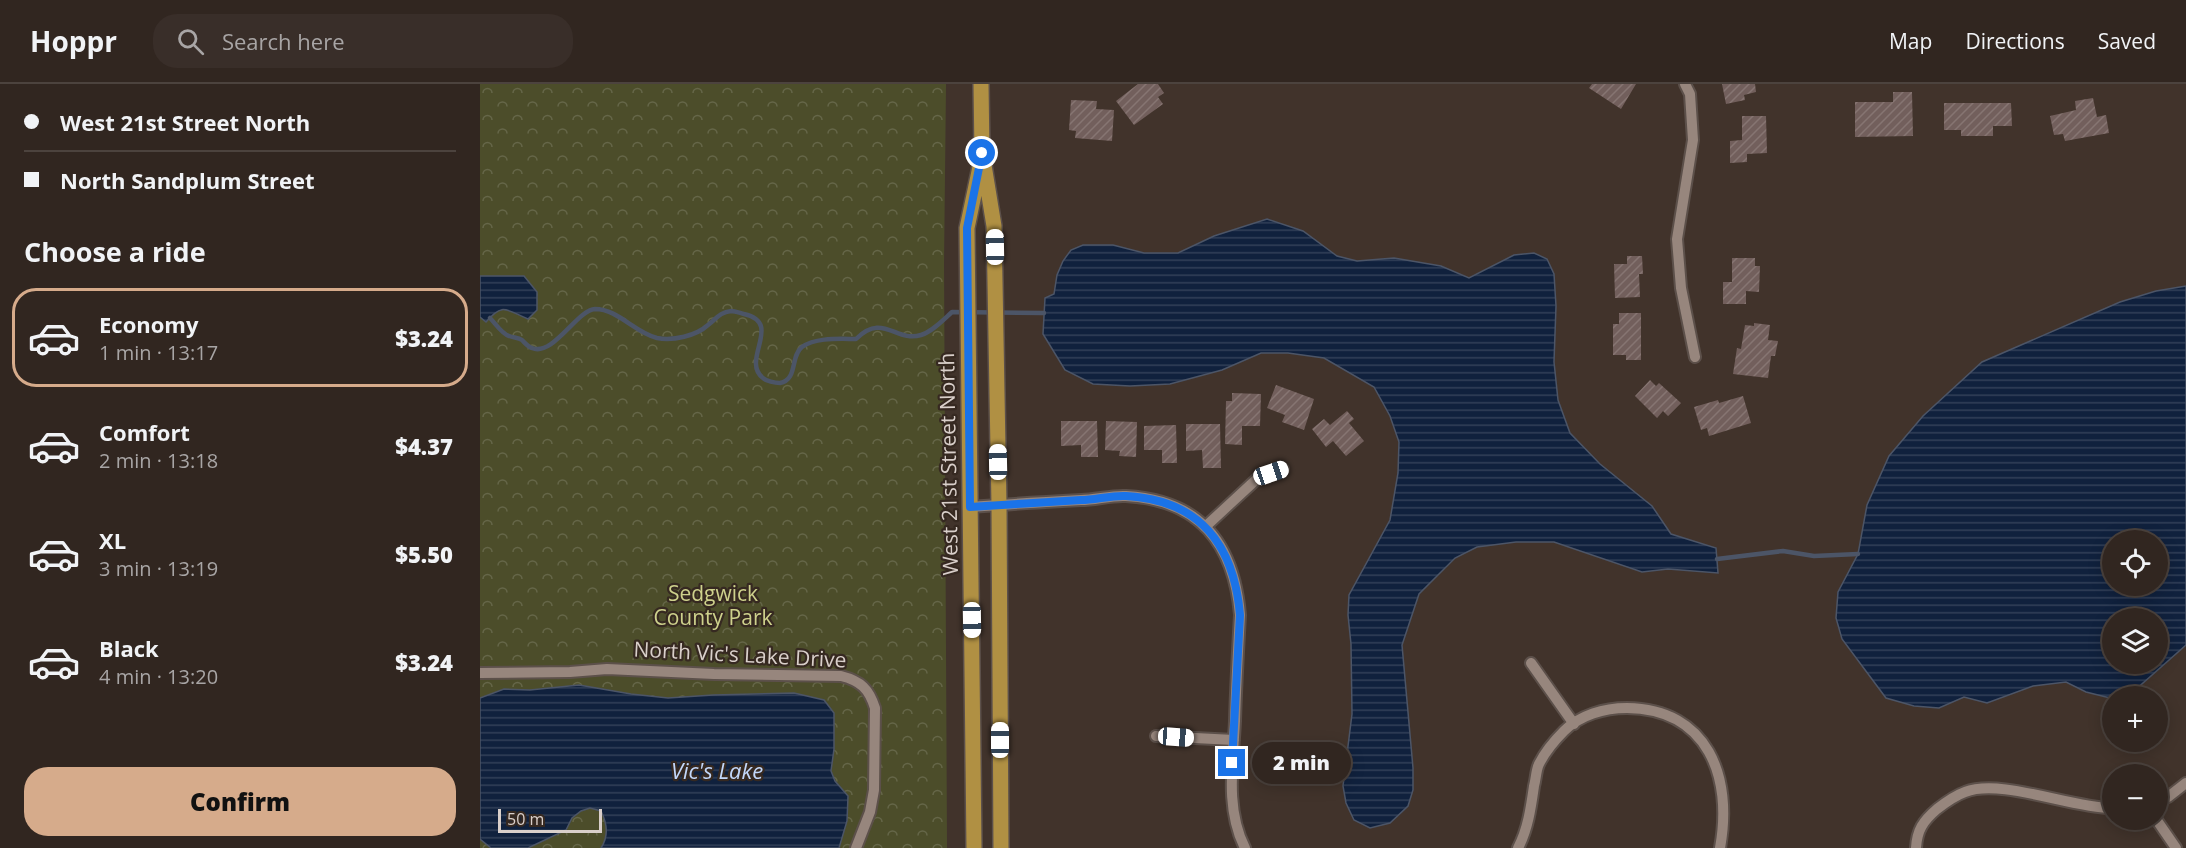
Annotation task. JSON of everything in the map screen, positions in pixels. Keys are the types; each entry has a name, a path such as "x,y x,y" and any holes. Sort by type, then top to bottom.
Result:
{"main road":[{"name":"West 21st Street North","path":"981,84 982,153 994,226 999,505 1001,848"},
{"name":"West 21st Street North","path":"974,848 967,228 982,153"}],"street":[{"path":"1685,84 1690,94 1691,162 1677,239 1681,288 1695,357"},
{"path":"1205,527 1259,477 1283,469"},
{"path":"970,507 1096,500 1125,496 1176,506 1188,511 1205,527 1231,567 1238,592 1240,615 1231,785 1234,817 1239,838 1245,848"},
{"path":"1531,663 1574,724"},
{"name":"North Vic's Lake Drive","path":"480,673 570,672 607,669 841,676 854,680 864,686 875,708 874,790 870,812 856,848"},
{"path":"1518,848 1529,817 1538,765 1565,730 1589,714 1614,708 1644,708 1673,717 1695,734 1710,752 1720,777 1723,800 1720,848"},
{"path":"1156,736 1234,740"},
{"path":"2168,797 2186,783"},
{"path":"1916,848 1917,833 1929,816 1948,800 1966,791 1990,788 2102,806"},
{"path":"2164,830 2176,848"}],"green space":[{"name":"Sedgwick County Park","path":"480,84 946,84 944,264 947,848 480,848"}],"water":[{"path":"1267,219 1303,231 1337,256 1357,261 1394,258 1441,266 1469,278 1514,255 1534,253 1547,259 1554,274 1556,306 1554,362 1558,400 1570,433 1600,464 1652,506 1671,534 1716,548 1718,573 1668,569 1642,572 1554,542 1516,542 1477,547 1455,558 1419,594 1402,645 1413,768 1413,790 1408,806 1390,823 1370,828 1354,820 1346,803 1343,786 1352,714 1349,595 1390,520 1398,473 1399,442 1390,416 1374,387 1324,358 1288,353 1261,353 1222,370 1170,384 1130,386 1093,384 1065,370 1043,334 1045,298 1054,294 1057,275 1071,250 1083,245 1113,245 1144,253 1178,253 1214,236"},
{"path":"480,276 524,276 537,292 537,310 528,319 510,311 501,310 486,322 480,317"},
{"path":"2186,286 2186,645 2168,661 2168,608 2102,608 2102,674 2153,674 2140,686 2102,686 2102,696 2086,692 2066,682 2033,686 1987,703 1964,697 1939,708 1914,706 1886,698 1842,639 1836,618 1838,592 1858,554 1867,505 1889,456 1923,416 1982,362 2120,302 2156,291"},
{"name":"Vic's Lake","path":"579,685 668,698 794,693 824,700 834,713 834,749 831,771 835,781 848,796 847,821 839,848 601,848 606,834 605,820 601,811 590,808 572,818 566,830 528,848 491,848 480,839 480,698 504,689 530,690"}],"building":[{"path":"1138,84 1158,84 1164,93 1158,97 1163,104 1134,125 1116,101"},
{"path":"1592,84 1636,84 1621,109 1589,88"},
{"path":"1722,84 1755,84 1756,92 1744,95 1745,100 1726,104"},
{"path":"1893,92 1912,92 1913,136 1855,137 1855,102 1893,102"},
{"path":"2093,98 2097,117 2106,115 2109,133 2065,141 2063,134 2054,135 2050,116 2076,110 2075,101"},
{"path":"1071,100 1097,101 1096,109 1114,110 1112,141 1075,138 1076,131 1069,130"},
{"path":"1944,103 2011,103 2012,126 1993,126 1993,136 1961,136 1961,130 1944,130"},
{"path":"1742,116 1766,116 1767,153 1747,154 1747,162 1730,163 1730,141 1742,140"},
{"path":"1627,256 1642,256 1643,274 1639,274 1640,297 1615,298 1614,264 1627,264"},
{"path":"1732,258 1755,258 1755,266 1760,266 1759,292 1746,291 1746,304 1723,304 1723,282 1732,282"},
{"path":"1619,313 1641,313 1641,360 1626,360 1626,355 1613,355 1613,324 1619,324"},
{"path":"1754,323 1770,325 1768,340 1778,341 1775,356 1771,356 1768,378 1733,374 1737,348 1741,349 1745,325 1754,326"},
{"path":"1650,380 1656,386 1659,383 1681,403 1668,416 1663,411 1657,418 1635,396"},
{"path":"1276,385 1314,399 1304,430 1282,422 1285,415 1267,408"},
{"path":"1232,393 1261,394 1260,426 1242,426 1242,445 1225,444 1226,401 1232,401"},
{"path":"1743,396 1751,423 1709,436 1707,428 1701,430 1694,407"},
{"path":"1347,411 1354,419 1349,423 1364,441 1346,456 1333,441 1326,447 1312,429 1324,419 1330,425"},
{"path":"1061,421 1097,421 1098,457 1081,457 1081,445 1061,446"},
{"path":"1106,421 1137,422 1136,457 1119,456 1120,451 1105,450"},
{"path":"1186,424 1220,424 1221,468 1203,468 1202,450 1186,451"},
{"path":"1176,425 1177,463 1162,463 1162,450 1144,450 1144,426"}],"waterway":[{"path":"490,318 506,335 540,349 556,340 588,311 595,309 611,313 641,331 663,339 691,335 703,329 718,316 731,311 736,312 755,319 761,325 757,370 764,379 780,383 786,381 792,373 798,351 814,342 828,339 856,339 874,328 882,328 904,335 921,335 934,328 952,312 1044,313"},
{"path":"1717,559 1783,551 1814,556 1858,554"}],"route":[{"path":"982,153 967,228 970,507 1096,500 1125,496 1160,501 1176,506 1188,511 1209,530 1231,567 1238,592 1240,615 1232,763"}]}
